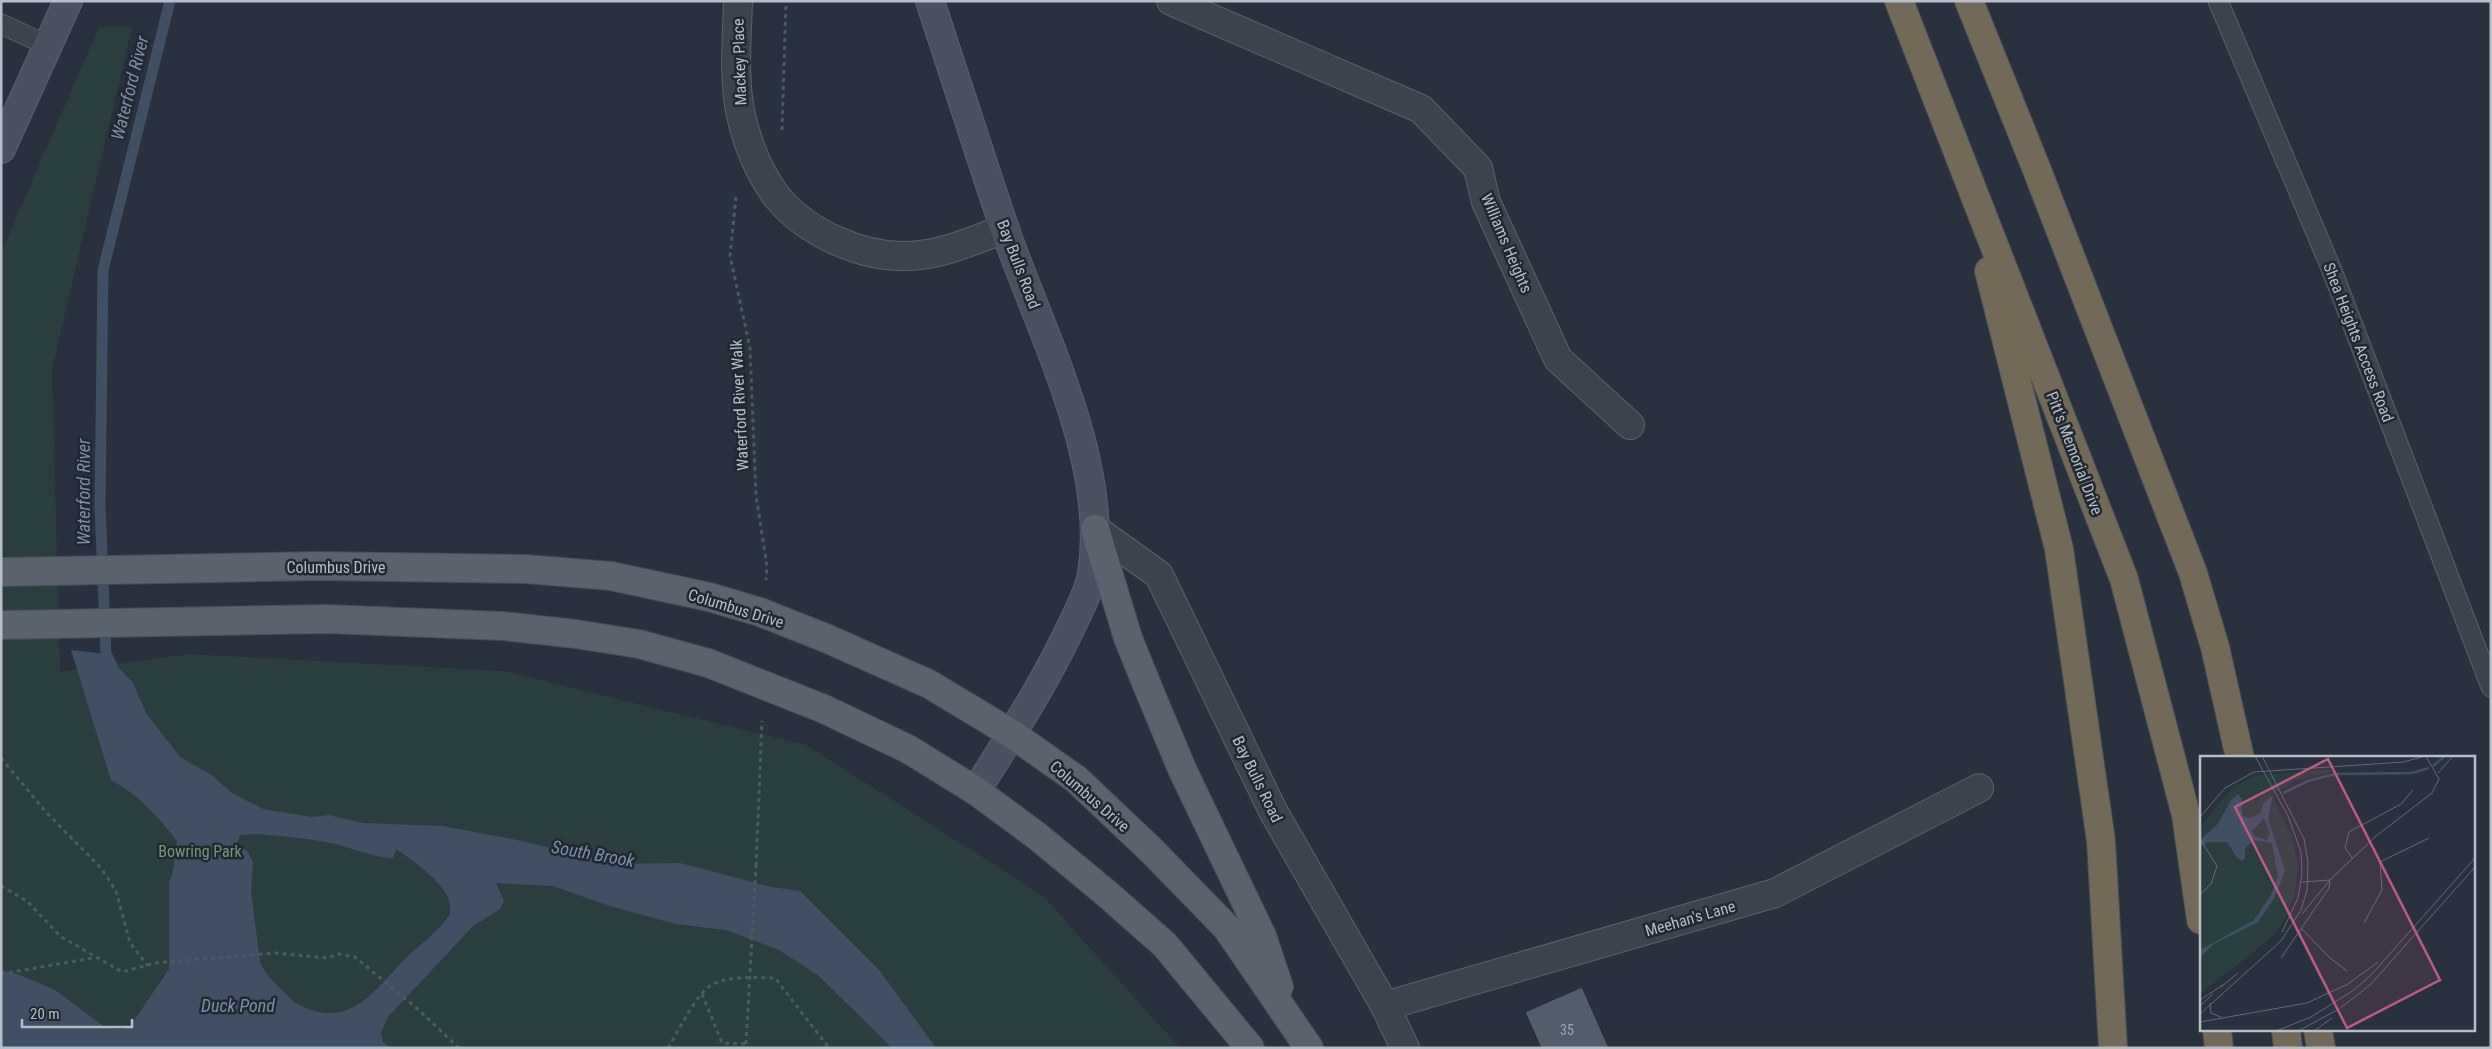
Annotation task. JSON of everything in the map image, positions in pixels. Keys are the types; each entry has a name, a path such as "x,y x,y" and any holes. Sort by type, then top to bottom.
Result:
{"highway":[{"name":"Pitt's Memorial Drive","path":"1899,1 2124,579 2186,815 2200,913"},
{"path":"1969,1 2035,165 2193,574 2215,647 2240,756"},
{"path":"1959,151 2059,549 2101,841 2113,1048"},
{"path":"2193,574 2225,634 2256,756"},
{"path":"2216,1032 2219,1048"},
{"path":"2286,1032 2288,1048"},
{"path":"2318,1032 2321,1048"}],"main road":[{"path":"1096,529 1131,646 1182,769 1262,936 1290,1019"},
{"name":"Columbus Drive","path":"1,572 318,566 526,569 611,576 709,597 760,612 828,639 929,684 1012,734 1076,779 1151,850 1227,928 1308,1048"},
{"path":"1,625 327,619 503,626 576,634 639,644 708,663 824,709 908,749 976,791 1106,893 1166,945 1250,1048"}],"street":[{"path":"1,149 68,1"},
{"name":"Mackey Place","path":"738,1 737,78 741,114 748,142 761,170 779,198 800,218 832,238 869,252 906,256 938,253 1005,229"},
{"name":"Bay Bulls Road","path":"930,1 1005,229 1056,362 1086,461 1096,529 1092,576 1077,613 1054,663 976,791"},
{"name":"Williams Heights","path":"1171,1 1421,109 1478,168 1486,202 1558,359 1630,425"},
{"name":"Bay Bulls Road","path":"1096,529 1159,575 1273,811 1385,1006 1405,1048"},
{"name":"Meehan's Lane","path":"1385,1006 1775,893 1979,788"}],"lane":[{"name":"Shea Heights Access Road","path":"2218,1 2332,268 2491,687"},
{"path":"1,24 47,46"}],"path":[{"path":"781,138 786,1"},
{"name":"Waterford River Walk","path":"736,193 730,256 750,348 756,496 767,566"},
{"path":"1,758 46,812 101,868 116,891 130,943 148,966"},
{"path":"702,994 722,1043 746,1046 756,866"},
{"path":"1,886 27,901 60,936 122,972 155,963 275,954 328,958 339,954 355,957 420,1011 459,1048"},
{"path":"1,974 94,957"},
{"path":"668,1048 702,994 713,984 736,978 776,978 829,1048"}],"green space":[{"name":"Bowring Park","path":"99,27 132,27 52,369 60,672 189,654 503,671 806,745 1042,895 1180,1048 1,1048 1,253"}],"water":[{"name":"Duck Pond","path":"71,650 106,654 133,683 146,713 180,757 213,776 232,793 263,809 312,817 329,815 363,823 443,826 522,841 617,864 680,863 772,887 800,891 880,971 936,1048 892,1048 819,976 779,950 726,930 676,924 610,906 553,886 496,883 504,901 500,909 473,926 388,1017 381,1033 383,1042 391,1048 1,1048 1,970 20,975 55,990 106,1028 122,1029 131,1025 169,969 169,883 173,872 177,841 147,807 130,792 111,780","holes":["257,834 326,842 367,854 393,858 396,849 439,884 448,898 450,914 436,931 407,957 378,988 356,1006 330,1013 315,1011 299,1005 275,983 260,962 251,891 253,862 247,851 237,844 240,835"]}],"building":[{"path":"1582,987 1609,1048 1541,1048 1525,1012"}],"waterway":[{"name":"Waterford River","path":"112,666 106,654 100,505 103,270 170,1"}],"water label":[{"name":"South Brook","path":"593,854"}]}
